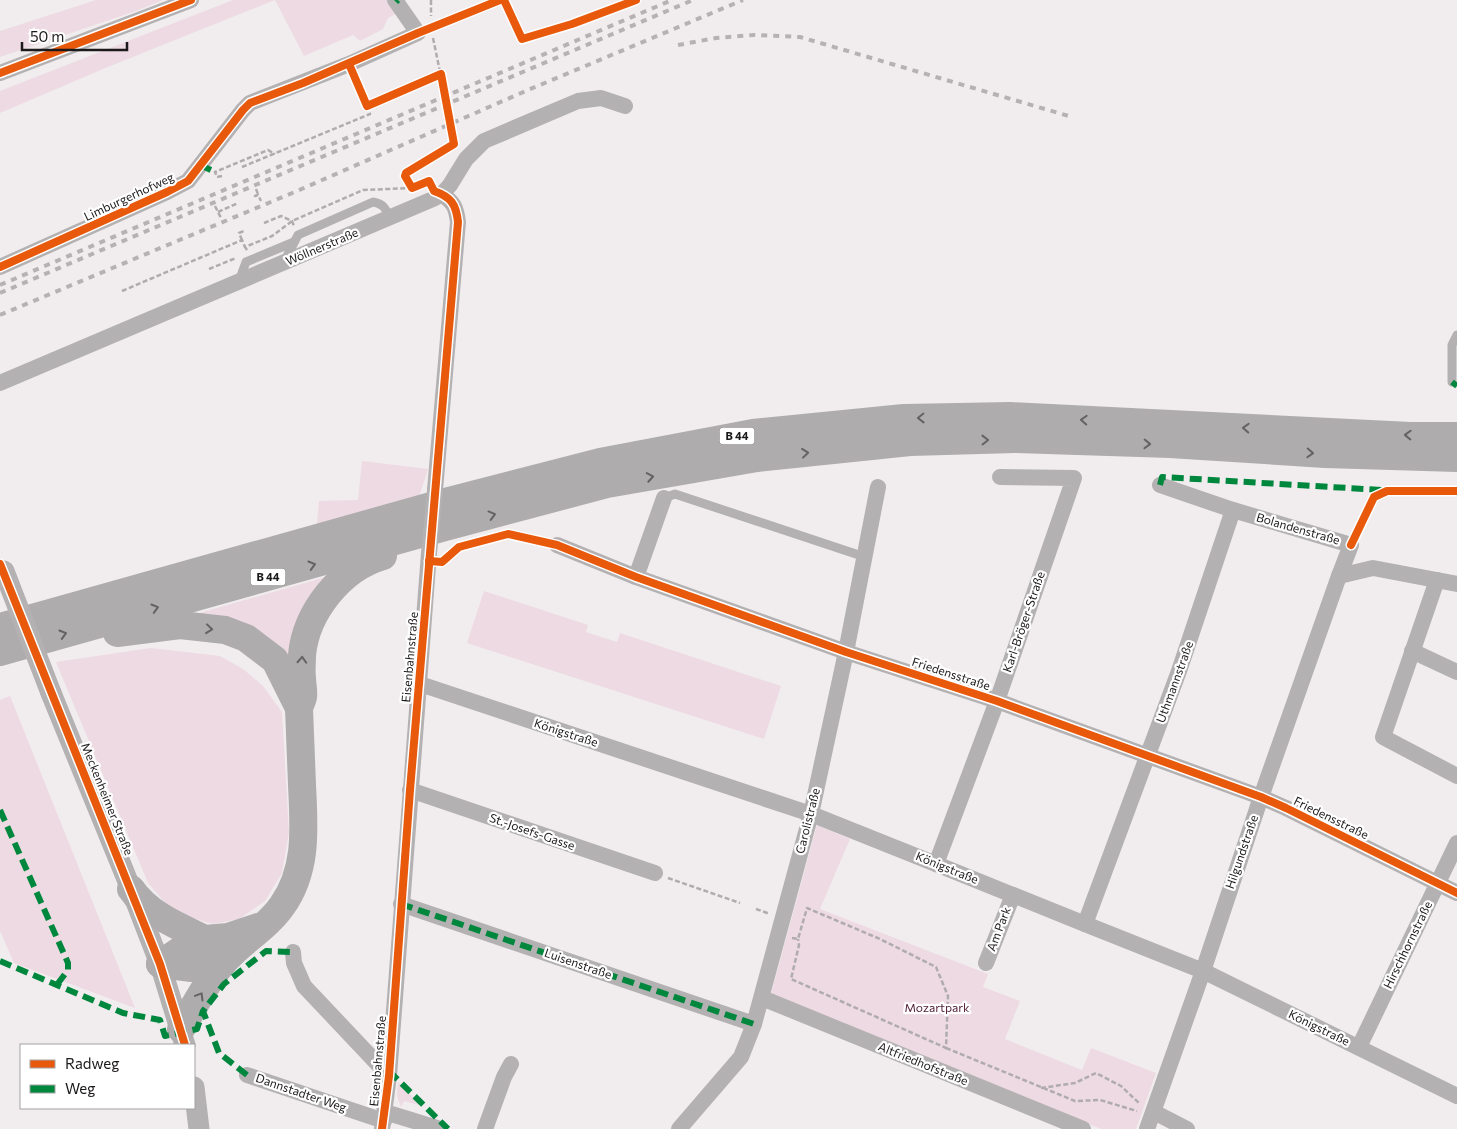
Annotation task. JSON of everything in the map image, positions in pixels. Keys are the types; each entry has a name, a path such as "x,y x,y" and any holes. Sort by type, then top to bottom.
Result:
{"highway":[{"name":"B 44","path":"0,627 449,501 600,462 753,433 904,418 1010,416 1400,435 1457,436"},
{"name":"B 44","path":"0,652 445,527 616,483 757,458 910,442 1024,440 1170,444 1325,454 1457,458"},
{"path":"183,1037 202,992 222,964 281,908 289,895 301,865 304,833 299,708 303,696 304,640 318,609 327,594 354,571 372,559 417,546 445,527"},
{"path":"92,626 117,633 180,625 226,630 246,638 275,660 299,708"},
{"path":"131,890 140,902 158,915 176,926 205,939"},
{"path":"160,964 185,947 205,939 228,937 264,924"},
{"path":"160,964 192,968 222,964"}],"street":[{"path":"0,73 190,0"},
{"path":"396,1 418,33"},
{"name":"Limburgerhofweg","path":"0,267 188,181 250,103 349,64 418,33"},
{"name":"Wöllnerstraße","path":"0,383 433,199 442,194 450,185 466,159 484,142 578,101 601,98 625,106"},
{"name":"Eisenbahnstraße","path":"440,1129 384,1121 458,222 457,209 451,200 442,194"},
{"name":"Karl-Bröger-Straße","path":"936,864 997,701 1074,478 1000,477"},
{"path":"1160,484 1233,510"},
{"name":"Carolistraße","path":"679,1129 741,1057 754,1024 811,814 846,652 878,487"},
{"path":"636,577 664,498"},
{"name":"Bolandenstraße","path":"1233,510 1351,545 1339,576"},
{"name":"Uthmannstraße","path":"1085,924 1179,671 1233,510"},
{"name":"Friedensstraße","path":"558,546 636,577 846,652 997,701 1261,798 1286,808 1457,893"},
{"name":"Meckenheimer Straße","path":"2,568 160,964 183,1037"},
{"path":"1339,576 1373,568 1457,584"},
{"name":"Hilgundstraße","path":"1151,1119 1339,576"},
{"path":"1437,580 1383,737 1457,776"},
{"path":"1412,651 1457,672"},
{"name":"Königstraße","path":"420,684 811,814 1203,970 1457,1096"},
{"name":"St.-Josefs-Gasse","path":"410,790 655,873"},
{"name":"Hirschhornstraße","path":"1359,1047 1457,843"},
{"name":"Am Park","path":"986,963 1013,895"},
{"name":"Luisenstraße","path":"401,904 754,1024"},
{"path":"293,952 294,963 304,986 389,1076"},
{"name":"Altfriedhofstraße","path":"762,998 1083,1129"},
{"path":"485,1129 504,1077 511,1064"},
{"name":"Dannstadter Weg","path":"247,1075 384,1121"},
{"path":"195,1095 199,1129"},
{"path":"1151,1119 1187,1129"}],"lane":[{"path":"418,33 500,0"},
{"path":"283,263 298,235 373,202 380,203 390,218"},
{"path":"238,282 246,262 294,242"},
{"path":"1452,382 1452,345 1457,335"},
{"path":"664,498 675,494 865,558"}],"path":[{"path":"437,55 444,91"},
{"path":"242,167 370,114 349,64"},
{"path":"367,106 441,74"},
{"path":"408,183 405,176 406,173 454,144 453,140"},
{"path":"222,176 218,177 215,172 268,150 275,154"},
{"path":"256,189 258,194 255,196 258,195 261,201"},
{"path":"218,212 238,203"},
{"path":"216,206 220,218"},
{"path":"264,223 281,216 292,221"},
{"path":"244,231 239,233 245,247"},
{"path":"122,291 242,240"},
{"path":"429,557 442,562 459,546 508,534 558,546"},
{"path":"655,873 740,903"},
{"path":"946,1048 948,996 936,968 880,939 807,908 798,939 799,945 791,979 946,1048 1075,1102 1100,1100 1151,1119"},
{"path":"779,934 798,939"},
{"path":"1042,1088 1074,1083 1096,1073 1121,1086 1151,1119"}],"green space":[{"path":"96,0 163,0 0,57 0,31"},
{"path":"233,0 275,0 103,69 0,113 0,91"},
{"path":"275,0 389,0 398,13 388,18 383,29 360,41 353,35 304,56"},
{"path":"362,461 428,469 419,497 317,524 319,501 358,500"},
{"path":"336,574 296,664 283,663 182,618"},
{"path":"484,591 588,625 586,632 617,642 620,633 781,686 764,739 467,643"},
{"path":"151,648 220,656 243,669 263,686 282,712 289,832 282,873 265,901 239,919 213,924 189,917 166,904 148,883 56,662"},
{"path":"10,696 135,1008 14,963 0,931 0,700"},
{"name":"Mozartpark","path":"817,825 850,839 820,909 988,974 983,987 1020,1001 1005,1039 1082,1070 1091,1048 1156,1073 1136,1129 1101,1129 771,994"},
{"path":"398,1082 422,1106 404,1101 401,1107 397,1096"}],"railway":[{"path":"0,285 672,0"},
{"path":"0,293 693,0"},
{"path":"0,315 297,191 528,90 743,0"},
{"path":"678,45 716,38 754,35 800,37 1072,117"}],"marked path":[{"path":"200,165 215,172"},
{"path":"1452,382 1457,386"},
{"path":"1160,485 1162,477 1382,490"},
{"path":"0,810 68,963 68,970 56,986"},
{"path":"401,904 754,1024"},
{"path":"247,1075 219,1053 203,1011 224,984 266,951 293,952"},
{"path":"0,961 123,1013 160,1020 165,1036 197,1029 203,1011"},
{"path":"389,1071 448,1129"}],"cycle path":[{"path":"0,73 191,0"},
{"path":"0,267 188,181 250,103 303,83 500,0"},
{"path":"504,0 522,39 572,24 636,0"},
{"path":"349,64 367,106 441,74 454,144 406,173 405,176 412,188 429,181 434,191 452,202 456,210 458,222 410,790 389,1076 382,1129"},
{"path":"1351,545 1374,497 1387,491 1457,491"},
{"path":"429,561 442,562 459,547 508,534 557,545 636,577 846,652 997,701 1261,797 1457,893"},
{"path":"0,564 160,964 185,1044"}]}
